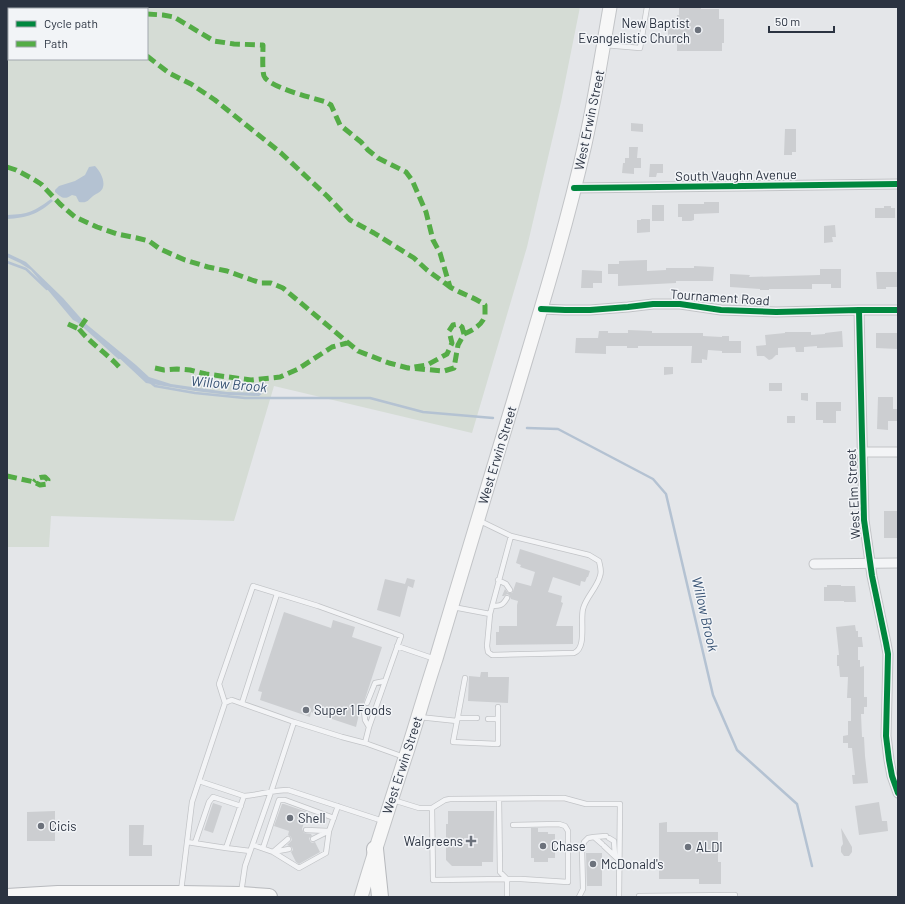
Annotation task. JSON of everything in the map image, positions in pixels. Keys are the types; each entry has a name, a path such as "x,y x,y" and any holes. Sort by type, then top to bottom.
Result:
{"highway":[{"path":"375,849 380,897"},
{"path":"7,897 58,894 241,894 269,897"}],"main road":[{"name":"West Erwin Street","path":"361,897 436,659 563,233 593,107 610,7"}],"street":[{"name":"South Vaughn Avenue","path":"574,188 898,184"},
{"name":"Tournament Road","path":"541,309 590,310 653,304 680,304 721,310 776,312 898,310"},
{"name":"West Elm Street","path":"859,310 861,452 864,520 870,563 888,654 886,736 892,776 898,793"},
{"path":"861,452 898,452"},
{"path":"814,564 898,563"}],"lane":[{"path":"604,45 640,48 647,7"},
{"path":"478,519 511,536 589,555 599,561 601,569 600,576 583,610 581,646 577,652 492,655 488,652 486,646 490,614 511,536"},
{"path":"498,580 506,584 510,590"},
{"path":"180,894 192,802 225,703 219,684 253,586 318,606 401,636 369,727 365,743"},
{"path":"242,703 277,594"},
{"path":"492,606 500,606 508,598"},
{"path":"452,606 490,614"},
{"path":"397,646 436,659"},
{"path":"465,678 453,742 498,744 498,707"},
{"path":"367,703 375,683 386,681"},
{"path":"225,703 232,700 342,738 365,743 405,757"},
{"path":"364,711 365,720 369,727"},
{"path":"417,717 457,719 477,718"},
{"path":"488,719 498,719"},
{"path":"241,894 245,866 294,722"},
{"path":"199,781 244,796 288,790 384,822"},
{"path":"215,798 216,787"},
{"path":"226,848 244,796"},
{"path":"195,843 209,802 213,797 241,806"},
{"path":"391,800 419,808 432,808 445,800 450,799 564,798 586,804 620,804 619,897"},
{"path":"499,799 500,872 507,879 507,897"},
{"path":"263,848 279,800 285,800 334,818"},
{"path":"253,845 273,852 299,868 326,853 329,831 338,806"},
{"path":"432,808 433,880 521,879 568,882 568,831 565,826 559,824 513,825"},
{"path":"306,830 329,831"},
{"path":"313,839 329,831"},
{"path":"594,837 620,861"},
{"path":"579,897 583,889 583,845 586,840 594,837 608,837 614,841 615,856"},
{"path":"273,852 288,839"},
{"path":"187,842 250,851"},
{"path":"273,852 289,849"},
{"path":"639,896 735,897"}],"shaded area":[{"path":"7,7 580,7 561,102 527,247 472,433 274,386 234,521 51,516 49,547 7,547"}],"water":[{"path":"95,166 102,176 103,187 87,201 79,202 76,196 72,195 63,198 55,192 59,186 75,181 85,175 89,167"},
{"path":"51,199 53,201 37,212 21,218 7,219 7,215 30,212"},
{"path":"7,253 26,262 63,298 85,323 149,377 171,384 227,392 263,393 259,396 229,395 146,383 85,326 73,320 31,270 7,257"}],"building":[{"path":"679,7 719,9 719,19 724,19 724,43 722,43 722,51 677,51 677,43 673,43 673,38 668,38 668,24 673,24 673,19 677,19 677,15 679,15"},
{"path":"631,123 643,124 643,132 631,131"},
{"path":"785,129 796,129 796,152 792,152 792,155 784,155"},
{"path":"629,147 638,147 637,158 641,158 641,168 634,168 634,174 622,173 625,158 629,158"},
{"path":"650,164 663,164 663,173 657,173 656,177 649,177"},
{"path":"704,202 719,202 719,213 694,214 694,220 691,221 682,221 682,217 678,217 678,204 704,204"},
{"path":"652,205 664,205 664,221 652,221"},
{"path":"884,206 891,206 891,208 895,208 895,218 875,218 875,208 884,208"},
{"path":"650,219 650,232 637,233 637,220"},
{"path":"835,225 836,237 832,237 833,242 824,243 824,226"},
{"path":"647,260 647,271 666,270 666,268 694,268 694,266 714,267 713,281 676,281 676,283 618,286 618,274 608,274 608,264 619,264 619,261"},
{"path":"820,269 841,269 841,288 831,288 831,284 812,284 812,289 760,290 730,287 730,274 750,275 749,277 820,275"},
{"path":"582,270 602,271 602,283 593,283 593,288 581,288"},
{"path":"876,272 898,272 898,287 877,289"},
{"path":"628,330 652,331 652,333 703,333 703,336 729,336 729,341 741,341 741,353 722,353 722,351 708,350 707,360 702,359 702,363 691,363 692,346 638,346 638,348 627,348 627,346 606,346 606,354 575,353 576,338 598,338 599,331 608,331 608,333 628,333"},
{"path":"842,331 843,347 804,347 804,352 796,352 795,347 778,348 778,355 772,359 769,360 764,356 757,356 756,346 766,345 765,335 785,332 811,332 811,335"},
{"path":"876,333 898,333 898,349 876,348"},
{"path":"664,367 673,367 673,374 664,375"},
{"path":"769,383 782,383 782,391 769,391"},
{"path":"801,393 808,393 808,401 801,400"},
{"path":"878,397 893,397 893,409 898,409 898,421 888,421 888,430 877,429"},
{"path":"816,402 841,402 841,411 836,411 836,423 823,423 823,420 816,420"},
{"path":"787,416 795,416 795,423 787,423"},
{"path":"884,511 897,511 897,538 884,538"},
{"path":"520,549 590,571 585,582 581,581 580,586 553,577 548,592 562,596 561,602 563,603 556,626 573,626 573,644 496,645 496,632 499,632 499,626 517,626 518,601 511,599 507,594 502,596 505,589 508,593 512,593 516,582 531,586 535,572 520,567 521,565 516,563"},
{"path":"407,578 415,580 413,588 408,586 400,617 377,610 385,579 405,584"},
{"path":"827,585 855,586 856,602 824,601 824,587 827,587"},
{"path":"284,612 331,628 333,620 355,627 352,637 382,647 362,708 360,710 356,727 311,712 310,717 260,700 262,692 258,691"},
{"path":"855,625 856,631 858,631 858,637 862,637 863,647 858,647 858,660 860,660 860,667 864,666 864,697 867,697 867,707 864,707 864,714 861,714 862,737 864,737 868,783 853,784 852,775 855,775 852,748 848,748 848,743 843,743 843,736 848,735 848,721 851,721 851,698 847,698 848,677 840,677 839,666 837,666 837,655 839,655 836,627"},
{"path":"481,672 488,672 488,677 509,677 508,703 468,701 469,676 480,677"},
{"path":"879,802 882,821 887,821 888,831 859,835 855,806"},
{"path":"213,803 222,806 213,833 204,830"},
{"path":"282,804 307,812 302,829 304,833 311,834 312,836 309,838 310,841 312,843 315,842 320,852 299,864 296,862 291,852 293,850 292,847 287,845 292,840 288,835 289,831 274,826"},
{"name":"Cicis","path":"55,811 55,841 27,841 27,812"},
{"name":"Walgreens","path":"448,811 494,811 493,862 482,862 482,866 452,866 446,860 446,824 448,824"},
{"name":"ALDI","path":"667,822 667,832 718,832 718,862 721,862 721,884 699,884 699,879 659,879 659,823"},
{"path":"129,825 144,825 143,845 152,845 152,856 129,856"},
{"name":"Chase","path":"531,828 538,828 538,832 555,834 555,858 548,858 548,862 534,862 534,858 531,858"},
{"path":"841,828 852,847 852,852 849,856 844,856 841,852 841,847 843,844"},
{"name":"McDonald's","path":"586,853 602,853 602,886 587,886"}],"waterway":[{"name":"Willow Brook","path":"7,262 26,269 47,289"},
{"name":"Willow Brook","path":"78,321 119,358"},
{"name":"Willow Brook","path":"150,382 155,386 195,393 245,398 370,398 423,412 493,418"},
{"name":"Willow Brook","path":"527,428 558,429 653,479 666,494 713,695 737,750 797,804 812,866"}],"marked path":[{"path":"148,14 174,17 214,41 234,44 263,45 263,73 267,80 282,88 331,105 340,125 378,158 406,172 412,180 426,212 433,240 440,253 450,287 485,305 485,316 482,322 474,329 464,334"},
{"path":"148,57 169,73 191,84 215,100 281,153 350,220 414,258 450,287"},
{"path":"7,167 16,170 41,184 75,217 97,227 117,234 149,241 160,249 185,260 227,271 261,283 271,283 283,288 358,351 389,363 408,368 444,371 454,368 458,345 464,334 462,327 458,324 453,325 449,331 452,343 447,354 427,365 408,368"},
{"path":"68,324 79,329 86,319"},
{"path":"79,329 121,369"},
{"path":"155,368 164,370 190,370 206,374 251,380 280,377 298,369 332,347 347,343"},
{"path":"7,476 34,482 40,485 47,484 48,480 45,477 42,477 34,482"}],"cycle path":[{"path":"574,188 898,184"},
{"path":"541,309 590,310 653,304 680,304 721,310 776,312 898,310"},
{"path":"859,310 864,520 872,576 888,654 886,736 892,776 898,793"}],"place":[{"name":"New Baptist Evangelistic Church","path":"698,30"},
{"name":"Super 1 Foods","path":"306,710"},
{"name":"Shell","path":"290,818"},
{"name":"Cicis","path":"41,826"},
{"name":"Walgreens","path":"471,841"},
{"name":"Chase","path":"543,846"},
{"name":"ALDI","path":"688,847"},
{"name":"McDonald's","path":"593,864"}]}
